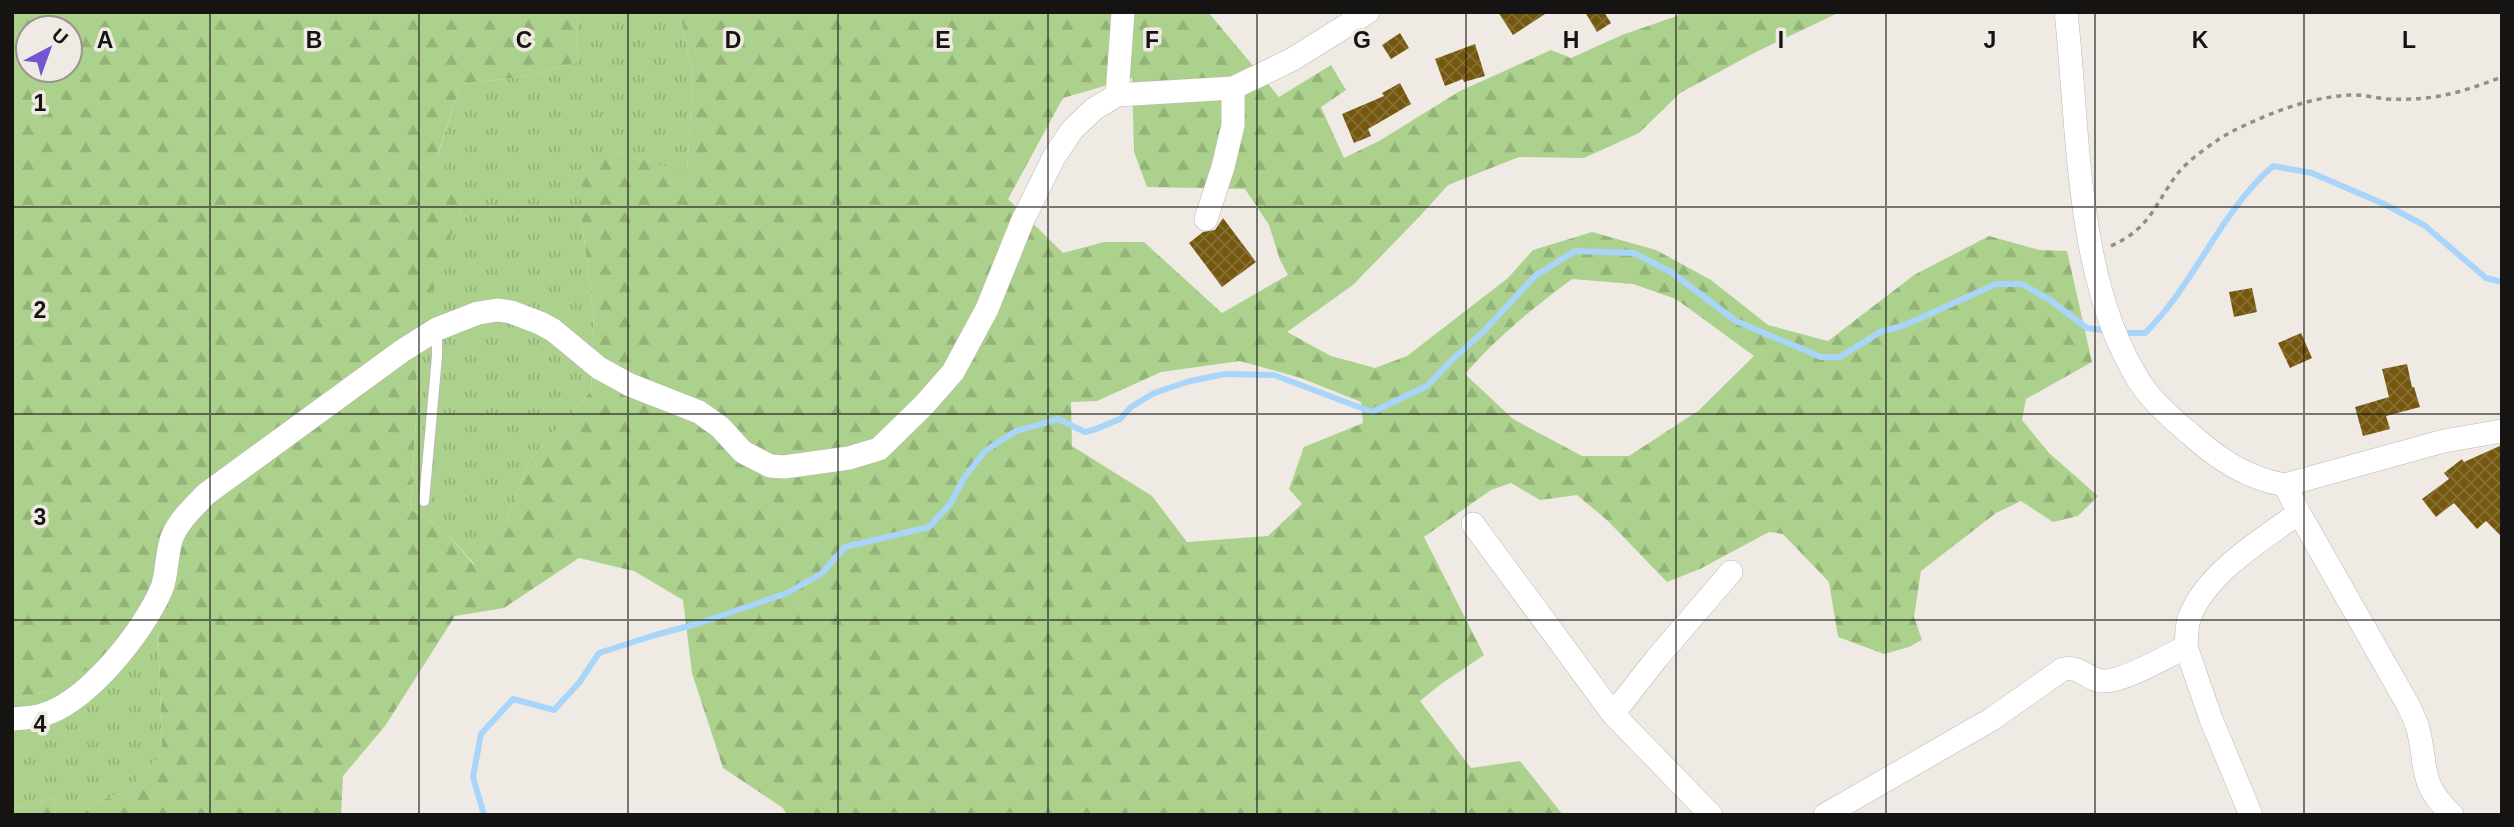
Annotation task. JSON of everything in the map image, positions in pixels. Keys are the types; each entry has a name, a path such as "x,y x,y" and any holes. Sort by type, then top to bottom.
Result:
{"street":[{"path":"1117,95 1124,12"},
{"path":"12,719 40,716 70,702 110,666 139,630 162,588 172,537 184,517 206,494 367,375 437,329 478,313 498,310 511,312 540,323 599,368 630,385 699,412 720,427 743,452 770,466 784,467 849,458 879,449 925,405 953,372 987,309 1022,222 1054,157 1072,130 1094,109 1117,95 1233,88 1282,65 1368,12"},
{"path":"2066,12 2074,117 2092,250 2106,313 2142,386 2173,420 2237,470 2267,482 2285,485 2444,441 2502,431"},
{"path":"1206,219 1233,125 1233,88"},
{"path":"2285,485 2407,703 2418,727 2423,768 2429,784 2439,802 2452,815"},
{"path":"2251,815 2211,719 2186,647 2188,621 2196,604 2216,578 2250,548 2299,513"},
{"path":"1473,524 1613,713 1710,815"},
{"path":"1613,713 1731,572"},
{"path":"1825,815 1992,719 2063,669 2072,667 2092,679 2108,682 2186,647"}],"lane":[{"path":"424,500 437,329"}],"path":[{"path":"2092,250 2109,247 2127,239 2142,227 2154,213 2178,172 2231,131 2310,100 2353,94 2386,99 2434,98 2454,95 2502,77"}],"green space":[{"path":"12,12 578,12 577,62 528,76 461,84 438,153 462,204 434,286 416,321 417,405 410,509 443,529 474,565 506,519 530,460 591,391 594,316 581,216 582,171 616,152 687,172 693,77 680,12 1208,12 1279,97 1331,65 1346,90 1321,107 1344,158 1379,141 1460,91 1551,50 1571,58 1622,35 1677,16 1681,12 1840,12 1758,51 1680,93 1639,133 1584,158 1519,157 1448,185 1353,285 1287,332 1331,356 1375,368 1407,356 1508,278 1533,250 1592,232 1656,250 1711,280 1768,325 1828,341 1914,275 1989,236 2039,250 2067,251 2092,362 2026,399 2022,420 2049,453 2098,496 2078,516 2053,522 2021,501 1996,513 1921,571 1914,617 1922,640 1884,654 1838,637 1829,582 1783,534 1769,532 1700,569 1667,582 1608,521 1577,495 1540,500 1511,483 1491,490 1424,537 1484,655 1420,701 1471,768 1520,761 1563,815 787,815 783,808 723,768 692,673 683,600 634,571 579,558 504,608 455,616 385,726 343,776 341,815 82,815 96,802 127,791 162,754 158,626 134,624 92,667 50,690 12,699","holes":["1132,78 1134,152 1147,187 1245,189 1269,225 1280,260 1288,275 1222,313 1144,242 1104,242 1063,253 1008,199 1063,98","1572,279 1633,284 1676,299 1754,356 1698,411 1629,456 1582,456 1513,419 1465,374 1503,335","1240,361 1301,378 1361,402 1363,423 1304,447 1289,489 1302,504 1268,536 1187,542 1152,496 1072,446 1071,402 1097,401 1161,372"]},
{"path":"578,12 680,12 693,77 687,173 616,152 581,216 594,316 591,391 530,460 506,519 475,565 443,529 410,509 417,405 416,321 427,299 462,205 438,154 461,84 528,76 577,62"},
{"path":"134,623 158,626 162,754 127,791 96,802 82,815 56,815 53,798 12,810 12,699 50,690 91,667"},
{"path":"53,798 56,815 12,815 12,810"}],"building":[{"path":"1498,12 1548,12 1513,35"},
{"path":"1585,12 1604,12 1611,23 1597,32"},
{"path":"1400,33 1409,48 1391,59 1382,45"},
{"path":"1475,44 1485,76 1464,82 1463,79 1445,86 1435,59"},
{"path":"1400,83 1411,104 1368,129 1371,136 1354,143 1342,114 1384,96 1382,93"},
{"path":"1223,218 1256,262 1222,287 1189,243 1203,232 1215,230"},
{"path":"2252,288 2257,312 2234,317 2229,292"},
{"path":"2301,333 2312,358 2290,368 2278,343"},
{"path":"2407,364 2420,407 2386,416 2390,429 2363,436 2355,407 2389,397 2382,369"},
{"path":"2502,445 2502,537 2486,521 2477,529 2454,503 2436,517 2422,499 2449,479 2444,473 2462,459 2464,462"}],"waterway":[{"path":"2119,333 2145,333 2163,314 2222,226 2254,184 2273,166 2312,173 2384,204 2424,225 2486,278 2502,282"},
{"path":"484,815 473,777 481,734 513,699 554,710 579,683 599,653 697,624 787,593 821,574 845,547 929,527 950,504 964,478 985,451 1016,431 1058,419 1085,432 1120,419 1131,407 1154,393 1190,381 1225,374 1274,375 1372,412 1427,386 1484,331 1535,276 1575,251 1634,253 1671,272 1736,321 1821,357 1840,357 1880,332 1905,325 1996,284 2022,284 2050,300 2087,328 2109,331"}]}
